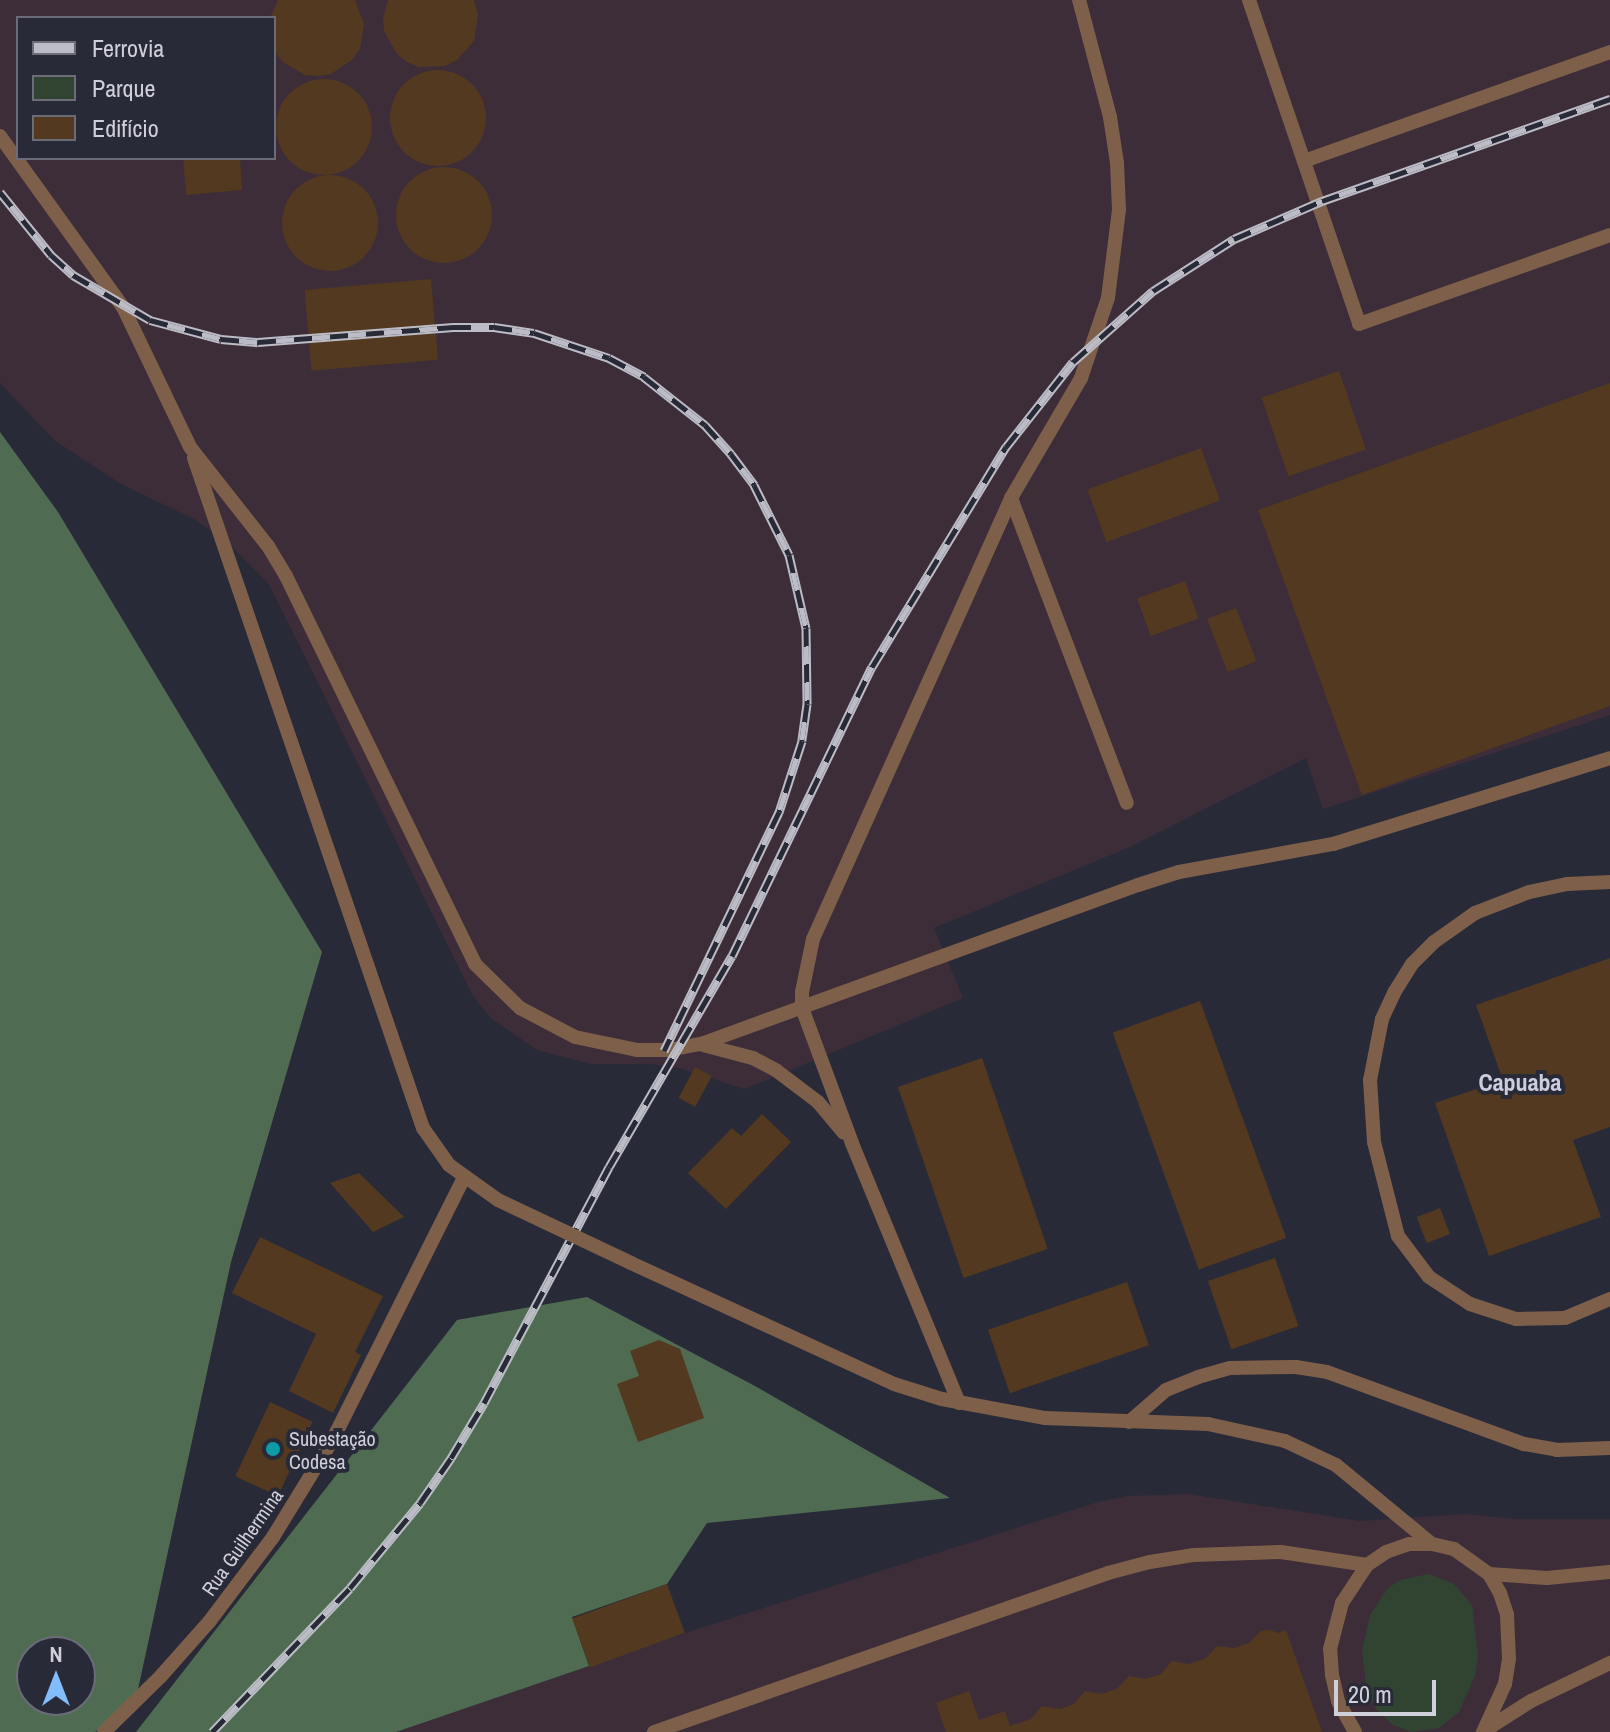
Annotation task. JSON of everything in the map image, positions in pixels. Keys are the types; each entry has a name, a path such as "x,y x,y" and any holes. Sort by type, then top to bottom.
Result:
{"lane":[{"path":"959,1403 852,1143 802,1008 803,976 813,939 1011,498 1081,378 1105,311 1116,256 1117,163 1110,117 1079,0"},
{"path":"1249,0 1359,324 1610,235"},
{"path":"1304,161 1610,52"},
{"path":"0,136 16,158"},
{"path":"17,160 123,307 190,447 415,1107 434,1147 463,1179 498,1200 894,1384 959,1403 1045,1418 1208,1424 1285,1441 1336,1465 1432,1544"},
{"path":"190,447 268,546 286,576 475,964 520,1008 575,1037 637,1050 701,1044 1138,885 1194,869 1346,840 1610,758"},
{"path":"1011,498 1127,803"},
{"path":"1610,882 1567,884 1529,892 1475,913 1434,942 1412,964 1382,1019 1370,1080 1374,1142 1398,1236 1429,1277 1470,1304 1516,1319 1565,1318 1610,1299"},
{"path":"701,1044 753,1058 777,1071 818,1102 852,1143"},
{"name":"Rua Guilhermina","path":"104,1732 161,1676 209,1622 273,1537 333,1439 463,1179"},
{"path":"1129,1422 1166,1390 1198,1377 1230,1368 1280,1366 1327,1372 1524,1444 1557,1450 1610,1448"},
{"path":"1355,1732 1338,1701 1330,1649 1342,1603 1367,1565 1386,1552 1409,1544 1432,1544 1454,1549 1489,1574 1500,1593 1507,1615 1509,1659 1505,1684 1483,1732"},
{"path":"654,1732 1093,1578 1150,1562 1238,1551 1281,1552 1367,1565"},
{"path":"1489,1574 1547,1578 1610,1572"},
{"path":"1483,1732 1531,1701 1610,1663"}],"shaded area":[{"path":"0,0 1610,0 1610,715 1323,809 1306,758 1130,847 934,928 963,998 745,1089 682,1069 652,1064 591,1064 537,1050 491,1018 473,996 269,584 227,542 194,519 121,484 54,440 0,383"},
{"path":"1188,1494 1360,1521 1466,1514 1515,1519 1610,1519 1610,1732 396,1732 685,1633 1098,1502 1128,1496"}],"green space":[{"path":"0,432 58,512 322,952 231,1262 135,1703 95,1732 0,1732"},
{"path":"587,1297 755,1386 950,1498 707,1523 667,1584 572,1617 589,1666 396,1732 136,1732 457,1320"},
{"path":"1429,1574 1454,1584 1472,1605 1478,1656 1475,1676 1459,1712 1439,1728 1411,1732 1393,1725 1376,1709 1367,1691 1362,1651 1370,1615 1388,1588 1400,1580"}],"building":[{"path":"278,0 355,0 364,24 360,49 352,60 331,74 305,75 283,62 276,53 276,16 271,16"},
{"path":"388,0 474,0 478,15 474,41 457,60 445,66 419,67 407,62 397,54 384,31 383,18"},
{"path":"438,70 456,74 472,84 482,100 486,118 482,136 472,152 456,162 438,166 420,162 404,152 394,136 390,118 394,100 404,84 420,74"},
{"path":"324,79 342,83 358,93 368,109 372,127 368,145 358,161 342,171 324,175 306,171 290,161 280,145 276,127 280,109 290,93 306,83"},
{"path":"183,160 240,160 242,190 186,195"},
{"path":"444,167 462,171 478,181 488,197 492,215 488,233 478,249 462,259 444,263 426,259 410,249 400,233 396,215 400,197 410,181 426,171"},
{"path":"330,175 348,179 364,189 374,205 378,223 374,241 364,257 348,267 330,271 312,267 296,257 286,241 282,223 286,205 296,189 312,179"},
{"path":"431,279 438,360 312,371 304,290"},
{"path":"1339,371 1366,449 1288,476 1261,398"},
{"path":"1610,383 1610,706 1362,795 1258,510"},
{"path":"1201,448 1220,501 1106,542 1087,489"},
{"path":"1185,581 1199,619 1151,636 1137,598"},
{"path":"1236,608 1256,661 1227,672 1207,619"},
{"path":"1610,958 1610,1127 1573,1140 1601,1217 1489,1256 1435,1103 1503,1080 1476,1005"},
{"path":"1200,1001 1286,1238 1199,1270 1113,1033"},
{"path":"982,1058 1048,1249 964,1278 898,1087"},
{"path":"695,1067 712,1076 695,1107 679,1098"},
{"path":"762,1114 791,1142 726,1209 688,1173 732,1128 741,1136"},
{"path":"359,1173 404,1217 373,1232 330,1183"},
{"path":"1440,1208 1450,1234 1427,1243 1417,1217"},
{"path":"260,1237 383,1296 355,1352 361,1355 333,1413 289,1391 316,1334 232,1293"},
{"path":"1275,1258 1298,1326 1231,1349 1208,1281"},
{"path":"1127,1282 1149,1345 1010,1393 988,1330"},
{"path":"659,1340 680,1349 704,1418 638,1442 617,1384 639,1376 630,1351"},
{"name":"Subestação Codesa","path":"270,1402 313,1422 278,1496 235,1476"},
{"path":"667,1584 685,1633 590,1667 572,1619"},
{"path":"1286,1630 1322,1732 946,1732 936,1703 969,1691 979,1720 1005,1711 1010,1726 1031,1719 1042,1706 1060,1709 1074,1704 1085,1691 1102,1694 1118,1688 1129,1676 1146,1679 1161,1674 1172,1661 1189,1664 1206,1658 1217,1646 1234,1648 1249,1643 1261,1631 1278,1633"}],"railway":[{"path":"212,1732 350,1588 420,1503 451,1458 484,1403 609,1167 732,956 872,667 1006,447 1073,362 1153,291 1234,239 1322,201 1610,99"},
{"path":"0,192 51,255 73,275 150,320 221,339 258,342 453,327 494,327 534,333 609,358 644,377 705,425 731,454 754,485 789,555 806,628 807,704 802,741 779,812 664,1051"}],"place":[{"name":"Subestação Codesa","path":"273,1449"}],"district":[{"name":"Capuaba","path":"1520,1083"}]}
